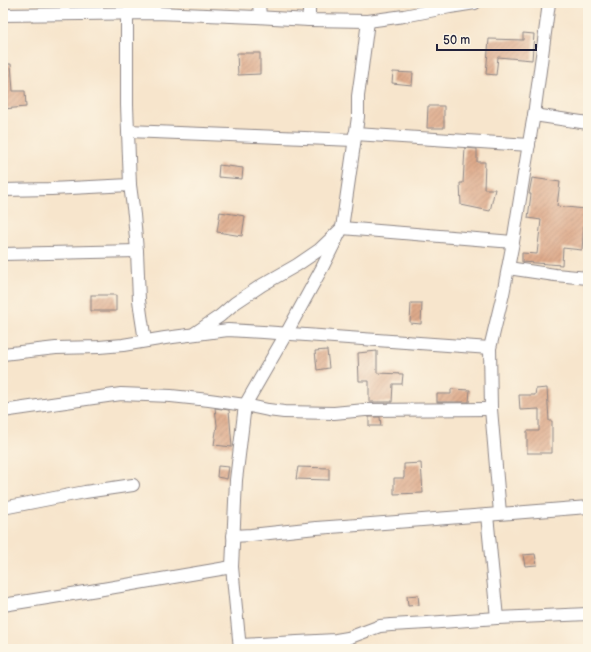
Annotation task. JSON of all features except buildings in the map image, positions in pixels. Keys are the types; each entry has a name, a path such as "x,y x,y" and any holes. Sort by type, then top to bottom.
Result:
{"street":[{"path":"259,3 260,17"},
{"path":"309,3 309,20"},
{"path":"3,15 156,13 309,20 368,21 475,3"},
{"path":"500,513 491,409 490,348 503,294 513,242 534,115 549,3"},
{"path":"127,13 127,97 130,185 137,251 139,300 145,341"},
{"path":"368,21 358,96 358,117 342,228 286,334 245,405 236,480 232,567 240,647 336,640 348,638 380,626 390,625 588,614"},
{"path":"534,115 588,123"},
{"path":"128,131 354,137 529,144"},
{"path":"3,190 51,190 130,185"},
{"path":"193,334 262,285 314,254 342,228 513,242"},
{"path":"3,254 137,251"},
{"path":"508,268 588,278"},
{"path":"3,354 56,348 123,345 228,330 490,348"},
{"path":"3,411 121,394 202,399 284,412 334,413 365,410 491,409"},
{"path":"3,508 85,492 133,485"},
{"path":"233,536 588,507"},
{"path":"488,515 497,618"},
{"path":"3,605 232,567"}]}
